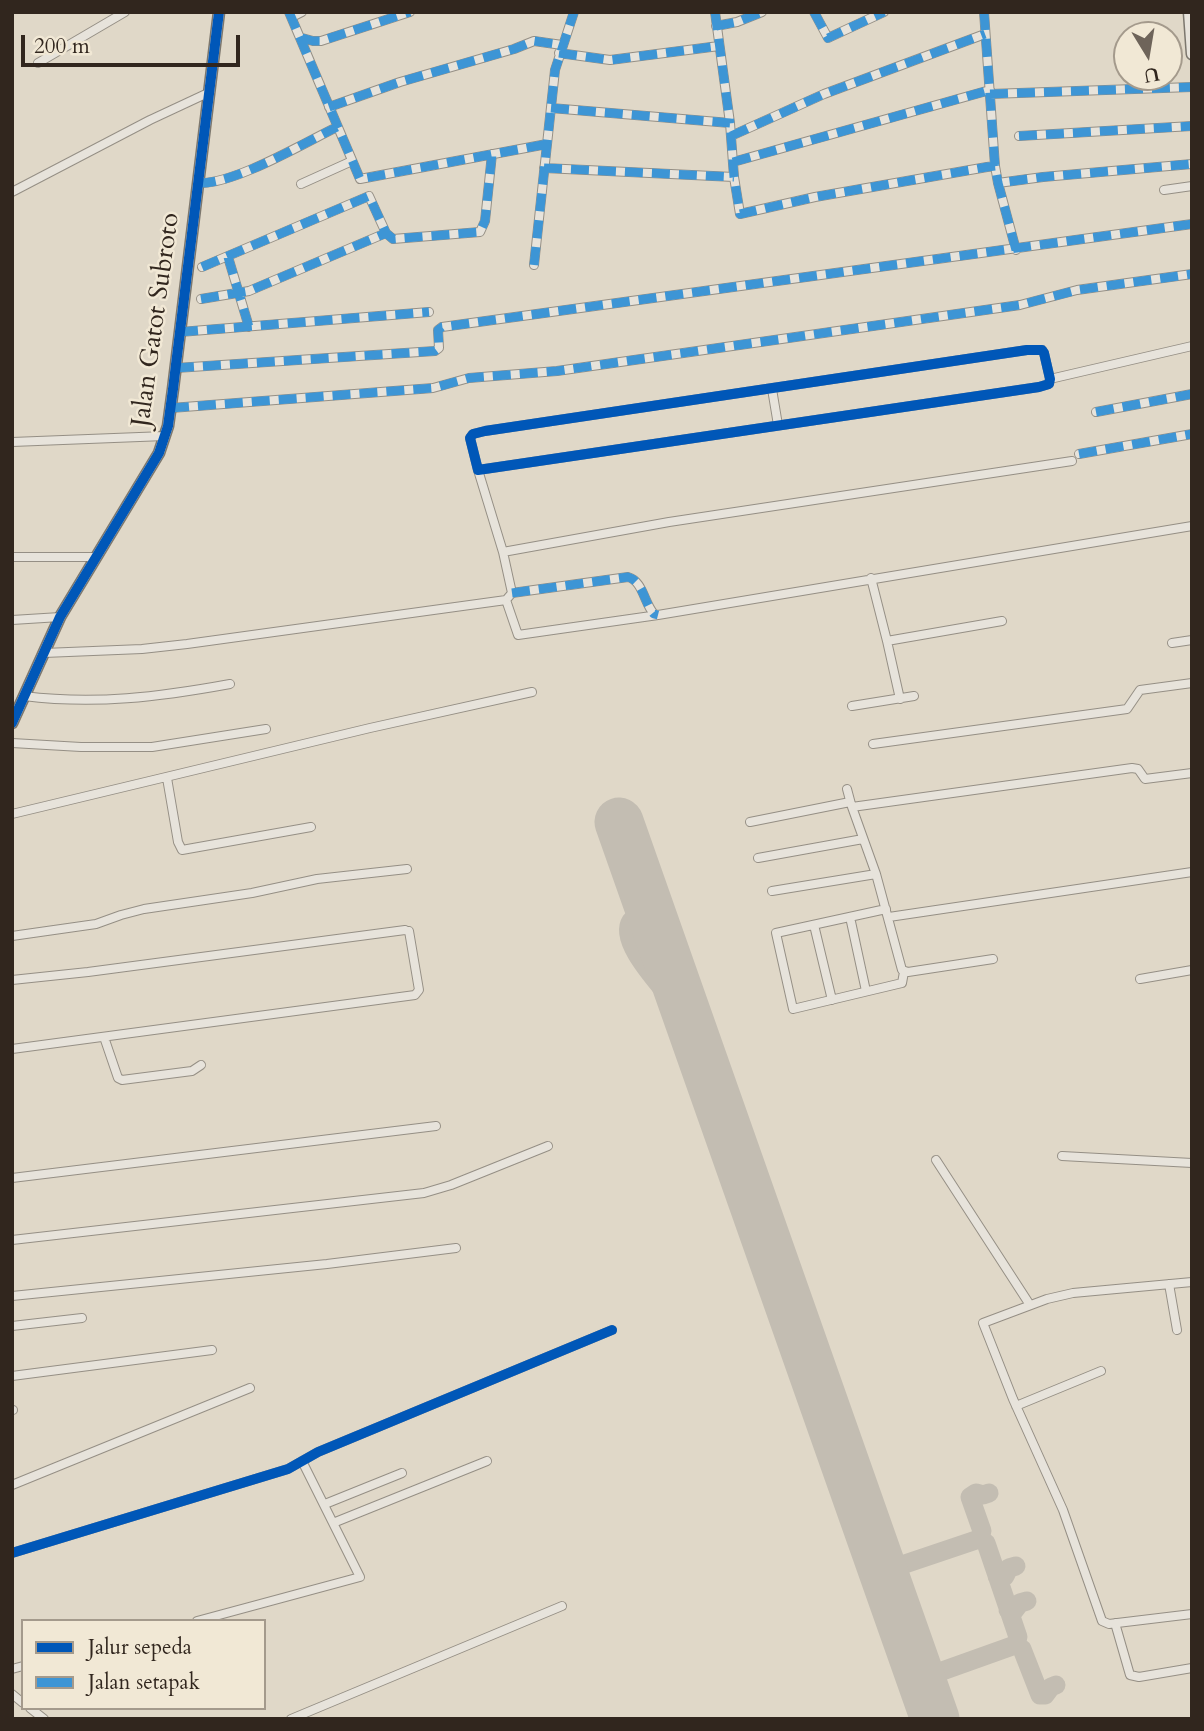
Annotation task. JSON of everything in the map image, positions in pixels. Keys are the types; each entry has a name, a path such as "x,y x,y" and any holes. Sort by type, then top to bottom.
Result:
{"street":[{"path":"38,63 125,12"},
{"name":"Jalan Gatot Subroto","path":"12,723 60,617 146,475 165,436 184,299 195,269 198,183 219,12"},
{"path":"302,12 290,14 337,127 386,233 396,240 480,233 485,221 492,154"},
{"path":"302,38 321,41 410,12"},
{"path":"534,265 555,70 573,12"},
{"path":"715,12 740,214 838,192 995,166"},
{"path":"716,26 737,22 762,12"},
{"path":"814,12 828,38 884,12"},
{"path":"984,12 995,166 1016,250"},
{"path":"1189,12 1192,54"},
{"path":"731,135 872,75 985,34"},
{"path":"329,107 378,89 534,41 610,60 719,46"},
{"path":"733,162 990,92 1192,87"},
{"path":"12,192 210,92"},
{"path":"551,108 730,123"},
{"path":"1019,136 1192,125"},
{"path":"198,183 216,182 238,175 337,127"},
{"path":"360,179 547,144"},
{"path":"301,184 352,161"},
{"path":"998,183 1057,175 1192,164"},
{"path":"544,168 734,177"},
{"path":"1164,190 1192,186"},
{"path":"195,269 369,196"},
{"path":"176,368 435,351 439,348 438,330 442,327 1192,224"},
{"path":"184,299 240,294 386,233"},
{"path":"228,257 249,327"},
{"path":"171,408 433,388 469,378 556,370 1020,305 1077,290 1192,274"},
{"path":"180,332 429,312"},
{"path":"1050,379 1192,346"},
{"path":"478,470 1039,387 1049,384 1050,379 1044,353 1036,349 477,432 470,438 478,470 503,552 518,635 658,615 1192,526"},
{"path":"772,389 778,425"},
{"path":"1096,412 1192,394"},
{"path":"1079,454 1192,434"},
{"path":"12,442 165,436"},
{"path":"503,552 668,522 1072,461"},
{"path":"12,557 95,557"},
{"path":"44,653 153,648 509,597 628,577 635,580 649,609 658,615"},
{"path":"870,578 900,699"},
{"path":"12,620 60,617"},
{"path":"887,641 1002,621"},
{"path":"1172,643 1192,640"},
{"path":"873,744 1127,709 1140,690 1192,683"},
{"path":"24,696 120,700 164,696 230,684"},
{"path":"12,814 532,692"},
{"path":"852,706 914,696"},
{"path":"12,743 152,747 266,729"},
{"path":"750,822 851,804 1132,768 1138,769 1145,779 1192,773"},
{"path":"167,778 178,842 182,850 200,849 311,827"},
{"path":"847,789 888,913 898,963 904,972 902,983 793,1009 776,933 850,917 888,913 1192,873"},
{"path":"758,858 863,839"},
{"path":"12,936 96,924 144,909 252,893 317,879 407,869"},
{"path":"772,891 876,874"},
{"path":"850,917 866,991"},
{"path":"814,925 832,1000"},
{"path":"12,980 407,930 419,990 415,995 12,1049"},
{"path":"904,972 993,960"},
{"path":"1140,979 1192,970"},
{"path":"104,1037 118,1078 122,1080 192,1071 201,1065"},
{"path":"12,1178 436,1126"},
{"path":"12,1240 424,1193 548,1146"},
{"path":"1062,1156 1192,1163"},
{"path":"936,1160 1030,1305"},
{"path":"12,1296 456,1248"},
{"path":"1192,1282 1073,1293 1030,1305 983,1323 1016,1406 1063,1510 1102,1621 1115,1623 1192,1614"},
{"path":"1169,1284 1177,1330"},
{"path":"12,1326 82,1318"},
{"path":"12,1553 272,1474 318,1452 612,1330"},
{"path":"12,1376 212,1350"},
{"path":"1016,1406 1101,1371"},
{"path":"12,1485 250,1388"},
{"path":"205,1619 361,1575 302,1461"},
{"path":"333,1523 486,1461"},
{"path":"325,1504 402,1472"},
{"path":"291,1719 562,1606"},
{"path":"1115,1623 1128,1670 1133,1676 1192,1668"}],"taxiway":[{"path":"650,910 631,921 628,929 630,939 642,961 692,1030"},
{"path":"979,1539 982,1531 970,1497 976,1493 989,1493"},
{"path":"886,1579 893,1568 979,1539 986,1543 1018,1637 1015,1645"},
{"path":"997,1576 1005,1576 1009,1568 1016,1566"},
{"path":"1008,1610 1014,1611 1020,1603 1027,1601"},
{"path":"924,1687 931,1675 1015,1645 1022,1649 1040,1695 1045,1695 1056,1685"}],"runway":[{"path":"619,822 935,1719"}],"marked path":[{"path":"289,12 360,179 547,144"},
{"path":"302,38 321,41 410,12"},
{"path":"534,265 555,70 574,12"},
{"path":"715,12 730,123"},
{"path":"716,26 737,22 762,12"},
{"path":"814,12 828,38 884,12"},
{"path":"984,12 995,166"},
{"path":"731,136 824,94 985,34"},
{"path":"329,107 534,41 562,45"},
{"path":"559,53 610,60 719,46"},
{"path":"990,94 1192,87"},
{"path":"733,162 990,90"},
{"path":"551,108 730,123 740,214 815,197 995,166 998,183"},
{"path":"1019,136 1192,126"},
{"path":"198,183 213,182 248,171 337,127"},
{"path":"202,267 369,196 386,233 393,239 480,232 485,221 492,154"},
{"path":"1016,250 998,183 1192,164"},
{"path":"544,168 734,177"},
{"path":"176,368 435,351 439,348 438,330 442,327 1192,224"},
{"path":"201,299 249,291 386,233"},
{"path":"228,257 249,327"},
{"path":"171,408 433,388 469,378 557,371 1020,305 1077,290 1192,274"},
{"path":"180,332 429,312"},
{"path":"1096,412 1192,394"},
{"path":"1079,454 1192,434"},
{"path":"512,593 628,577 637,583 654,614 658,615"}],"cycle path":[{"path":"12,723 60,617 159,453 168,426 219,12"},
{"path":"1027,350 1042,350 1044,353 1049,384 478,470 470,438 473,434 485,431 1027,350"},
{"path":"12,1553 288,1469 318,1452 612,1330"}]}
